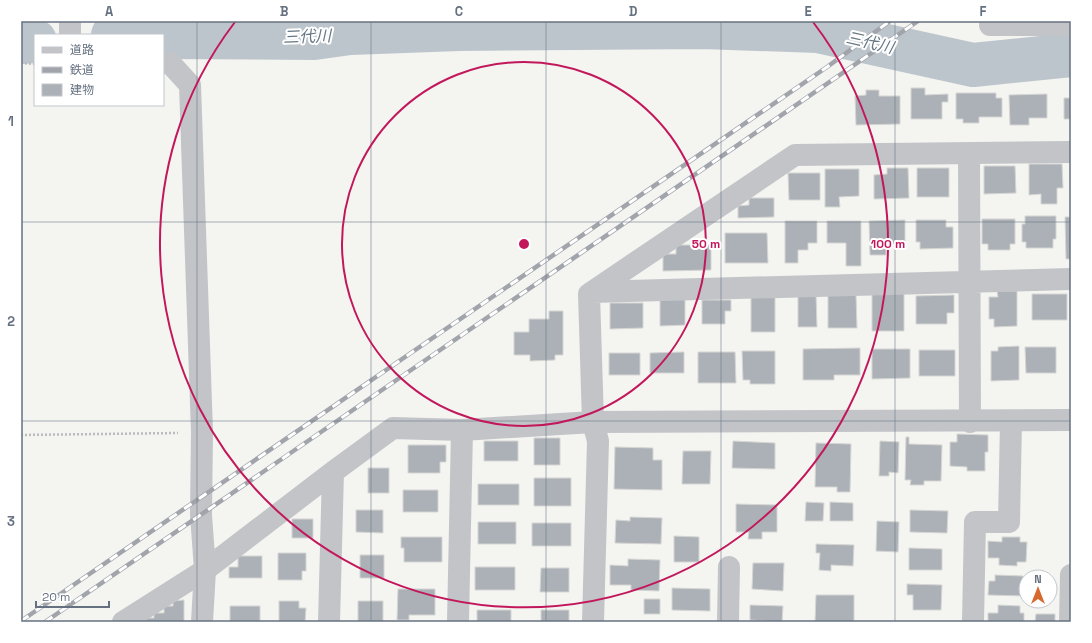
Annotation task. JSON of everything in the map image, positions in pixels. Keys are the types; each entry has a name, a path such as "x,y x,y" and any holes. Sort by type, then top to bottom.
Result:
{"street":[{"path":"70,21 70,34"},
{"path":"990,25 1071,25"},
{"path":"164,63 170,63 190,85 202,432 201,515 204,570 202,622"},
{"path":"593,622 598,441 593,422 589,294 795,155 1071,152"},
{"path":"969,154 970,422"},
{"path":"592,292 1071,279"},
{"path":"123,622 204,570 393,428 462,430 593,422 970,422 1071,420"},
{"path":"973,622 975,522 1009,522 1011,421"},
{"path":"458,622 462,430"},
{"path":"329,622 333,472"},
{"path":"728,622 729,567"},
{"path":"1070,622 1071,576"}],"path":[{"path":"21,63 34,64"},
{"path":"21,435 202,432"}],"building":[{"path":"911,88 925,88 925,95 948,94 948,102 942,102 942,119 911,119"},
{"path":"866,90 879,90 879,96 900,96 900,124 856,125 855,96 866,95"},
{"path":"956,93 996,93 996,98 1002,98 1002,117 979,117 979,123 963,123 963,119 956,119"},
{"path":"1047,94 1047,118 1029,118 1029,125 1010,125 1009,95"},
{"path":"1064,98 1071,98 1071,119 1064,119"},
{"path":"1029,164 1062,164 1063,188 1057,188 1057,204 1041,204 1041,194 1029,195"},
{"path":"984,166 1015,166 1016,193 984,194"},
{"path":"887,168 908,168 909,198 874,199 874,175 887,174"},
{"path":"917,168 949,168 949,197 917,197"},
{"path":"825,169 859,169 859,196 839,197 840,207 825,207"},
{"path":"788,173 820,173 820,200 789,200"},
{"path":"749,198 774,198 774,217 738,218 738,206 749,205"},
{"path":"1025,216 1056,216 1056,239 1053,239 1053,248 1026,248 1026,242 1022,242 1022,224 1025,224"},
{"path":"1065,217 1071,217 1071,259 1066,259"},
{"path":"982,219 1015,219 1015,244 1010,244 1010,250 988,250 988,244 982,244"},
{"path":"905,220 905,244 886,244 886,255 870,255 869,221"},
{"path":"916,220 946,220 946,227 953,227 953,248 920,249 920,242 916,242"},
{"path":"785,221 817,221 817,243 808,243 808,250 798,250 798,263 785,263"},
{"path":"827,221 861,221 861,266 846,266 846,243 827,243"},
{"path":"725,233 767,233 768,263 725,263"},
{"path":"676,245 711,245 711,270 663,271 663,254 676,254"},
{"path":"997,291 1017,291 1017,326 994,327 994,319 989,319 989,297 998,297"},
{"path":"872,293 904,293 904,331 872,331"},
{"path":"775,294 775,332 751,332 751,295"},
{"path":"798,294 816,294 817,327 798,327"},
{"path":"1032,294 1067,294 1067,320 1032,320"},
{"path":"828,295 856,295 857,328 828,328"},
{"path":"954,295 954,313 947,313 947,324 916,324 916,296"},
{"path":"660,297 685,297 685,325 660,326"},
{"path":"702,300 731,300 731,311 725,311 725,324 702,324"},
{"path":"610,303 643,303 643,328 610,329"},
{"path":"549,311 563,311 563,355 555,355 555,360 530,361 530,355 514,355 514,332 529,332 529,319 549,319"},
{"path":"1019,346 1019,380 991,381 991,351 998,351 998,347"},
{"path":"1025,347 1056,347 1056,373 1026,373"},
{"path":"860,348 860,375 834,375 834,380 803,380 803,349"},
{"path":"872,349 910,349 910,378 872,379"},
{"path":"919,350 955,350 955,376 919,376"},
{"path":"742,351 775,351 775,384 750,384 750,380 743,380"},
{"path":"684,352 684,373 650,373 650,353"},
{"path":"698,352 735,352 736,383 698,383"},
{"path":"609,353 640,353 640,375 609,375"},
{"path":"957,434 988,435 988,452 985,452 985,471 967,471 967,467 950,466 950,442 957,442"},
{"path":"906,437 909,437 909,444 942,445 941,481 924,481 924,485 910,485 911,480 905,480"},
{"path":"534,438 560,438 560,465 534,465"},
{"path":"484,441 518,441 518,461 484,461"},
{"path":"733,441 775,443 775,469 732,468"},
{"path":"880,441 899,442 898,473 889,472 889,476 879,476"},
{"path":"816,443 851,444 850,492 837,492 837,487 815,487"},
{"path":"408,445 446,445 446,462 440,462 440,473 408,473"},
{"path":"615,447 653,448 653,460 662,460 662,490 614,489"},
{"path":"683,451 711,451 710,484 682,484"},
{"path":"368,468 389,468 389,493 368,493"},
{"path":"534,478 571,478 571,506 534,506"},
{"path":"478,484 519,484 519,505 478,505"},
{"path":"403,490 438,490 438,512 403,512"},
{"path":"806,502 824,503 823,521 805,521"},
{"path":"830,502 853,503 853,521 830,521"},
{"path":"736,504 777,505 777,532 762,532 762,539 748,539 749,532 736,532"},
{"path":"356,510 383,510 383,533 356,532"},
{"path":"910,510 948,511 947,533 910,532"},
{"path":"630,517 662,518 661,544 615,543 616,520 630,521"},
{"path":"292,519 313,519 313,538 292,538"},
{"path":"877,521 899,522 898,552 876,551"},
{"path":"478,522 516,522 516,544 478,544"},
{"path":"532,523 571,523 571,546 532,546"},
{"path":"674,536 699,537 699,562 674,562"},
{"path":"401,537 442,537 442,562 404,562 404,548 401,548"},
{"path":"1002,537 1020,537 1020,542 1027,542 1026,562 1017,562 1017,566 999,565 999,558 988,558 988,541 1002,542"},
{"path":"816,544 854,545 853,566 831,565 831,571 819,570 820,553 816,553"},
{"path":"909,548 942,549 942,570 909,570"},
{"path":"278,553 306,553 306,571 302,571 302,580 278,580"},
{"path":"360,555 384,555 384,578 360,578"},
{"path":"238,556 262,556 262,578 229,578 229,567 238,567"},
{"path":"628,559 660,560 659,591 631,590 631,585 610,585 610,565 628,566"},
{"path":"753,563 784,563 783,591 752,589"},
{"path":"475,567 515,567 515,590 475,590"},
{"path":"541,568 569,568 569,592 540,592"},
{"path":"995,575 1018,576 1018,596 988,595 989,581 995,581"},
{"path":"907,584 942,585 941,610 913,610 913,595 907,595"},
{"path":"672,588 710,589 710,611 672,610"},
{"path":"398,589 435,589 435,615 409,615 409,620 397,620"},
{"path":"816,595 854,595 854,622 815,622"},
{"path":"644,599 660,599 660,614 644,614"},
{"path":"184,600 184,622 145,622 145,618 154,618 154,613 164,613 164,606 173,606 173,601"},
{"path":"279,601 299,601 299,608 306,608 305,622 279,622"},
{"path":"358,601 383,601 383,622 358,622"},
{"path":"750,605 783,606 782,622 750,620"},
{"path":"998,605 1018,606 1020,613 1024,613 1024,622 988,622 988,613 998,613"},
{"path":"230,606 260,606 260,622 230,622"},
{"path":"477,610 511,610 511,622 477,622"},
{"path":"541,610 569,610 569,622 541,622"},
{"path":"1036,614 1055,614 1055,622 1035,622"}],"waterway":[{"path":"114,34 133,21"},
{"name":"三代川","path":"164,37 314,38 350,33 459,29 703,27 818,31 973,65 1071,55"},
{"name":"三代川","path":"21,42 34,41"}],"railway":[{"path":"21,621 827,67 890,21"},
{"path":"45,622 918,21"}]}
